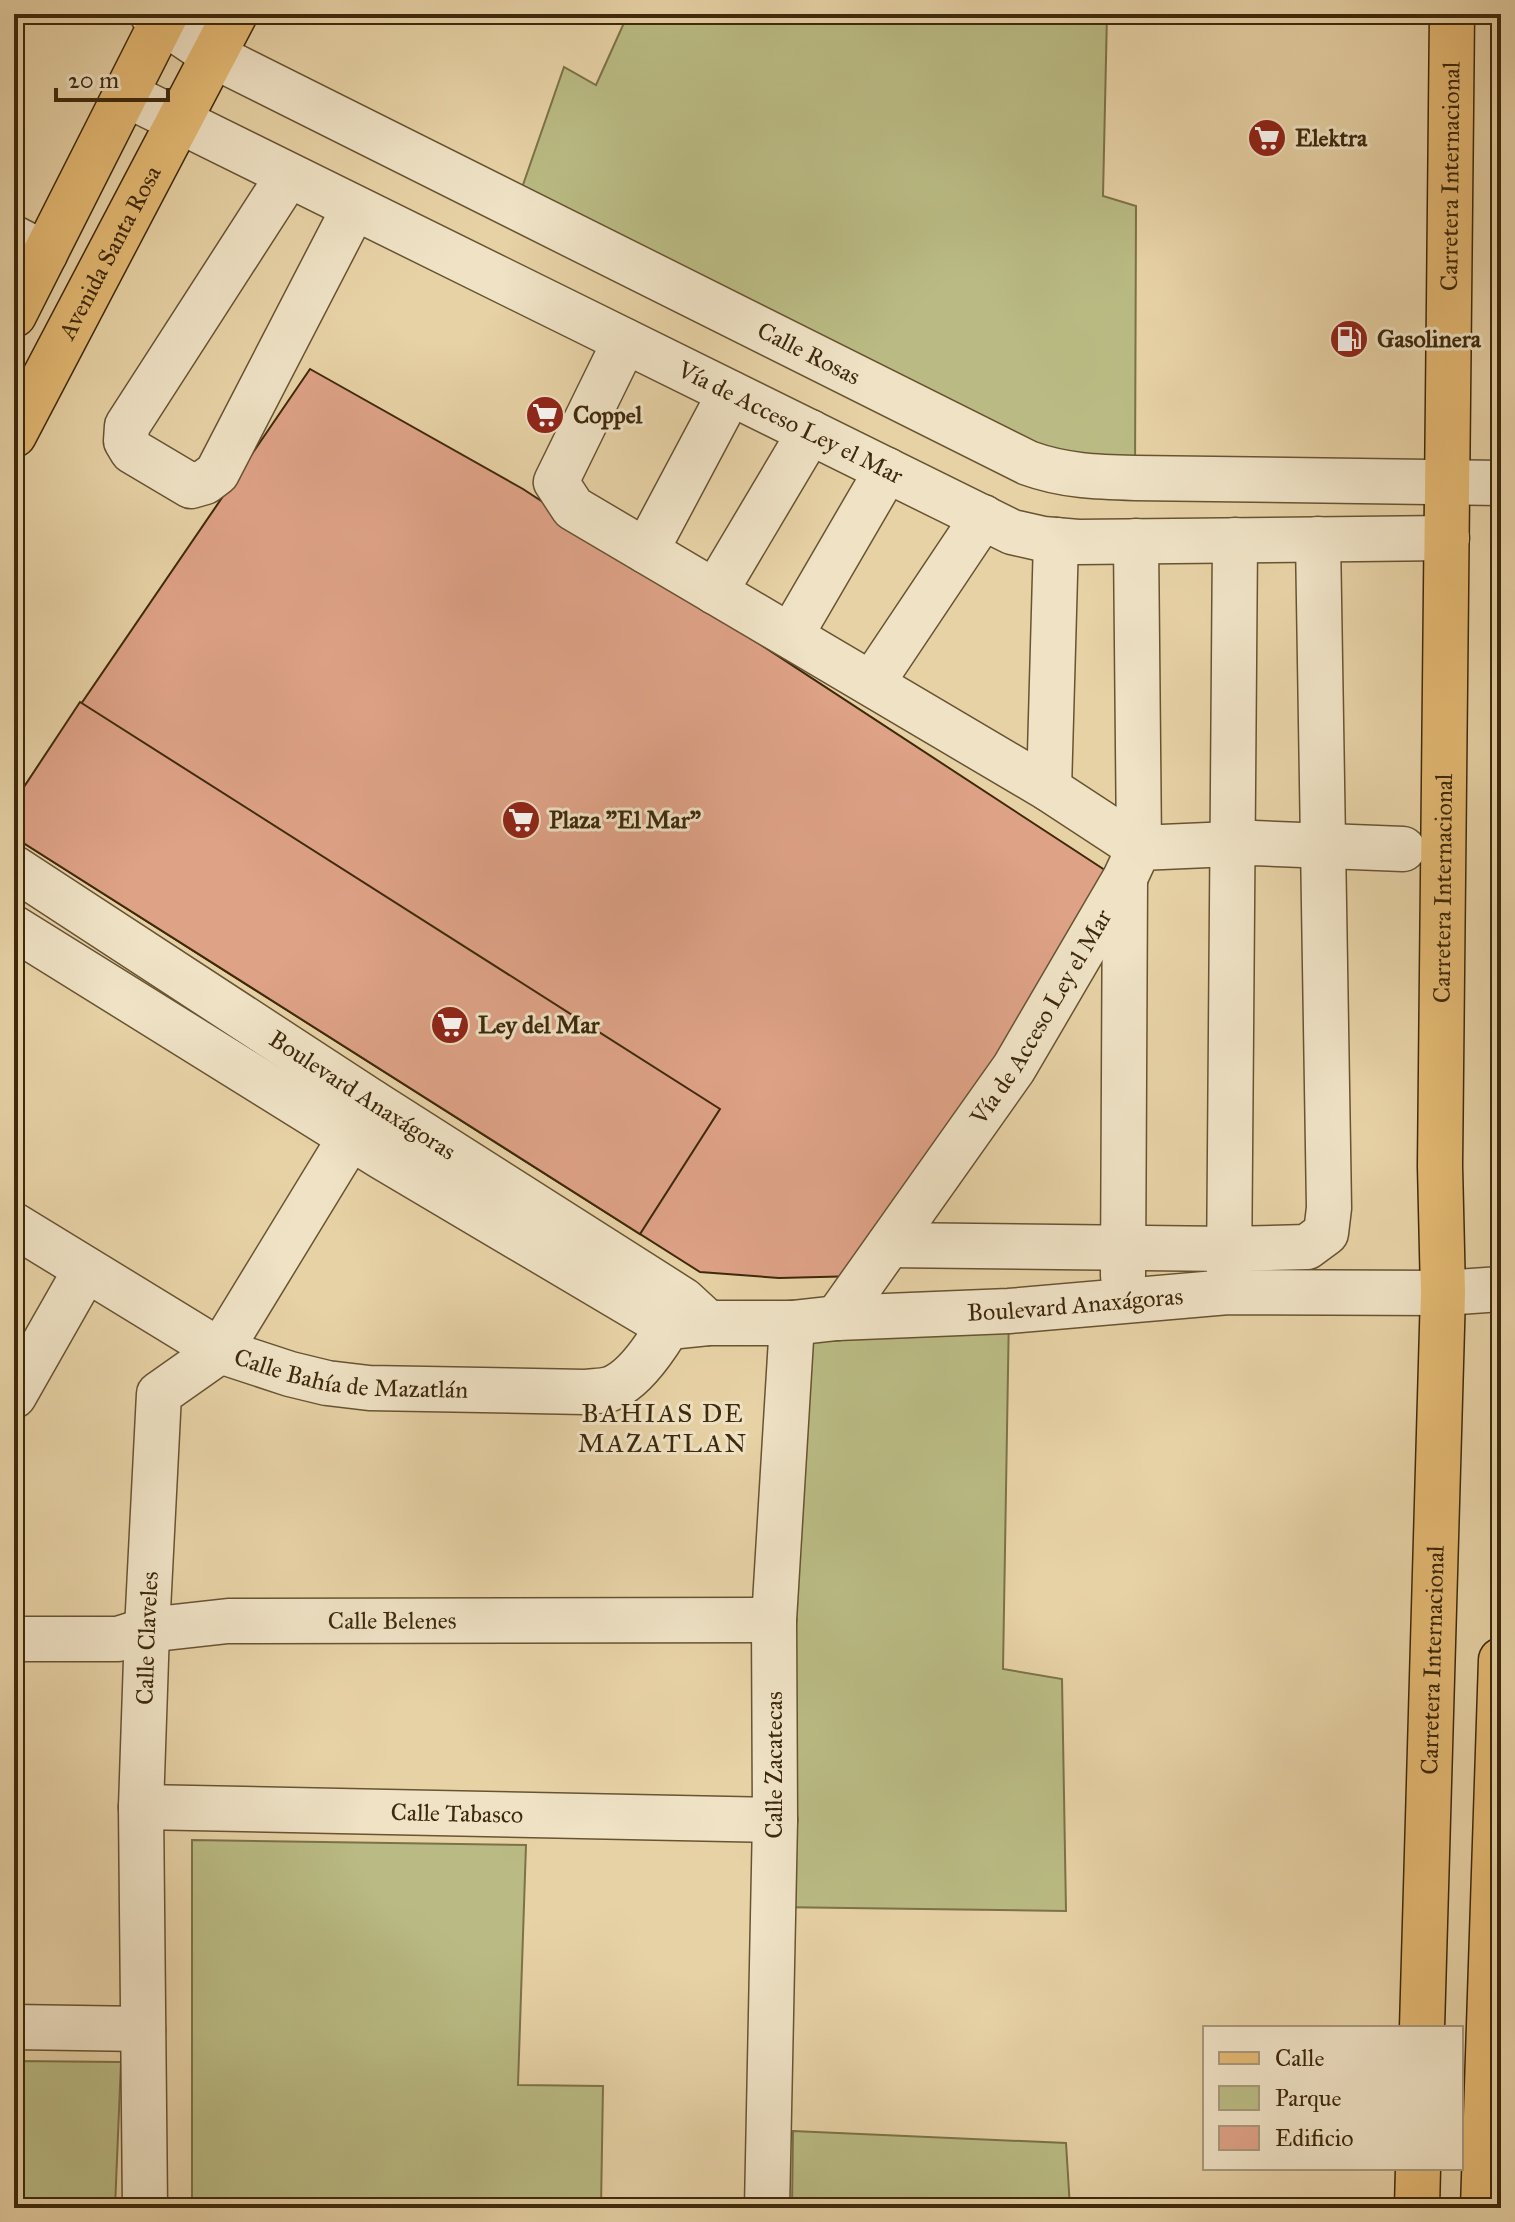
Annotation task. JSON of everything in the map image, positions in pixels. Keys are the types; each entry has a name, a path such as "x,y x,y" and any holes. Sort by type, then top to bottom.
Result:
{"main road":[{"name":"Avenida Santa Rosa","path":"14,435 235,14"},
{"name":"Carretera Internacional","path":"1422,2026 1443,1293 1440,1166 1452,14"},
{"path":"14,315 29,246 127,95 160,16"},
{"path":"1483,2208 1494,2097 1501,1660"},
{"path":"1417,2208 1418,2170"}],"street":[{"path":"160,16 214,56"},
{"name":"Calle Rosas","path":"214,56 1028,463 1055,473 1098,477 1448,484"},
{"path":"127,95 177,121"},
{"name":"Vía de Acceso Ley el Mar","path":"177,121 1012,532 1056,540 1447,538"},
{"path":"288,176 127,426 126,441 132,451 191,486 205,482 217,473 354,208"},
{"path":"625,341 556,482 573,508 1049,789 1132,863"},
{"path":"646,551 730,393"},
{"path":"715,592 810,432"},
{"path":"791,635 887,470"},
{"path":"1448,484 1501,483"},
{"path":"872,683 983,517"},
{"path":"889,1245 1307,1247 1326,1233 1329,1208 1318,539"},
{"path":"1049,789 1056,540"},
{"path":"1228,1292 1235,540"},
{"path":"1123,1301 1136,541"},
{"path":"1132,863 1254,843 1403,849"},
{"name":"Vía de Acceso Ley el Mar","path":"837,1318 1014,1068 1132,863"},
{"name":"Boulevard Anaxágoras","path":"14,868 361,1120"},
{"name":"Boulevard Anaxágoras","path":"14,928 361,1120 687,1316 792,1323 837,1318 1009,1311 1228,1292 1443,1293"},
{"name":"Calle Claveles","path":"145,2208 141,1807 159,1394 220,1351 361,1120"},
{"name":"Calle Bahía de Mazatlán","path":"14,1225 220,1351 327,1383 369,1388 585,1392 610,1389 631,1377 687,1316"},
{"path":"14,1396 85,1271"},
{"path":"1443,1293 1501,1289"},
{"name":"Calle Zacatecas","path":"767,2208 775,1820 774,1620 792,1323"},
{"name":"Calle Belenes","path":"14,1639 118,1639 147,1630 228,1621 774,1620"},
{"name":"Calle Tabasco","path":"141,1807 775,1820"},
{"path":"14,2027 143,2029"}],"green space":[{"path":"628,14 1107,14 1103,196 1136,206 1135,478 1086,477 516,205 564,67 596,85"},
{"path":"1009,1311 1003,1669 1062,1679 1066,1911 773,1907 792,1323"},
{"path":"192,1840 526,1845 518,2085 603,2086 601,2208 192,2208"},
{"path":"14,2061 121,2062 115,2208 14,2208"},
{"path":"793,2131 1066,2143 1070,2208 792,2208"}],"building":[{"name":"Plaza \"El Mar\"","path":"310,369 523,489 1114,876 860,1276 779,1278 700,1272 14,837 14,802"},
{"name":"Ley del Mar","path":"80,702 720,1109 640,1234 14,837 14,802"}],"place":[{"name":"Elektra","path":"1267,138"},
{"name":"Gasolinera","path":"1349,339"},
{"name":"Coppel","path":"545,415"},
{"name":"Plaza \"El Mar\"","path":"521,820"},
{"name":"Ley del Mar","path":"450,1025"}],"district":[{"name":"BAHIAS DE MAZATLAN","path":"663,1428"}]}
